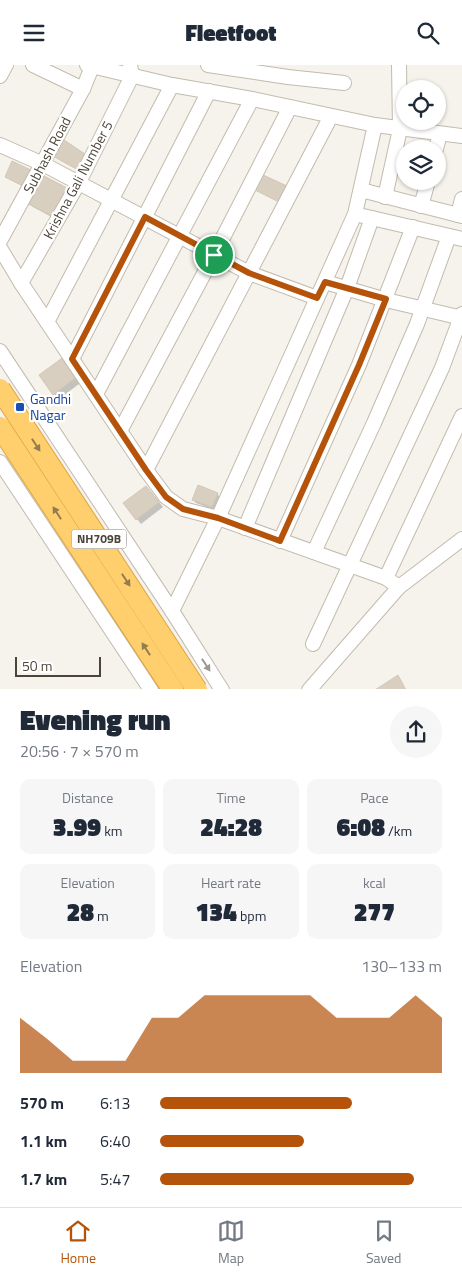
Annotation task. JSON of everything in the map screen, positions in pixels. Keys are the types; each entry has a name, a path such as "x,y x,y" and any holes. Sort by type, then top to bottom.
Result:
{"highway":[{"name":"NH709B","path":"0,389 198,689"},
{"name":"NH709B","path":"0,427 173,689"}],"street":[{"path":"0,76 6,65"},
{"path":"33,65 83,89"},
{"path":"208,65 264,69 344,83"},
{"path":"399,65 399,80"},
{"path":"90,66 131,70 172,85 396,128"},
{"name":"Subhash Road","path":"0,241 83,89 90,66"},
{"name":"Krishna Gali Number 5","path":"21,283 78,184 131,70"},
{"path":"47,322 172,85"},
{"path":"72,359 209,91"},
{"path":"96,394 252,99"},
{"path":"120,431 290,107"},
{"path":"146,470 332,116"},
{"path":"172,611 218,518 355,215 375,125"},
{"path":"385,197 400,130"},
{"path":"408,130 462,136"},
{"path":"438,140 440,134"},
{"path":"0,145 43,164 249,273 317,298"},
{"path":"361,190 460,216 462,199"},
{"path":"422,206 426,190"},
{"path":"314,552 374,423 422,309 456,238 355,215"},
{"path":"245,528 347,289 372,218"},
{"path":"280,541 359,365 413,227"},
{"path":"0,248 21,283 146,470 166,497 174,504 183,509 218,518 351,565 386,578 399,587"},
{"path":"313,644 442,368 462,317 422,309 325,282"},
{"path":"0,351 222,689"},
{"path":"386,578 462,416"},
{"path":"0,462 151,689"},
{"path":"22,497 74,462"},
{"path":"309,689 399,587 462,539"}],"building":[{"path":"61,138 85,154 78,170 51,155"},
{"path":"12,161 35,172 27,188 5,177"},
{"path":"261,174 287,186 279,202 253,189"},
{"path":"42,175 69,189 54,217 27,203"},
{"path":"65,356 79,375 53,395 39,375"},
{"path":"198,485 218,493 212,507 192,500"},
{"path":"146,486 159,502 136,520 123,503"},
{"path":"398,675 405,689 377,689"}],"place":[{"name":"Gandhi Nagar","path":"20,407"}],"route":[{"path":"145,217 214,255 249,273 317,298 325,282 386,299 359,365 280,541 218,518 183,509 166,497 72,359 145,217"}]}
